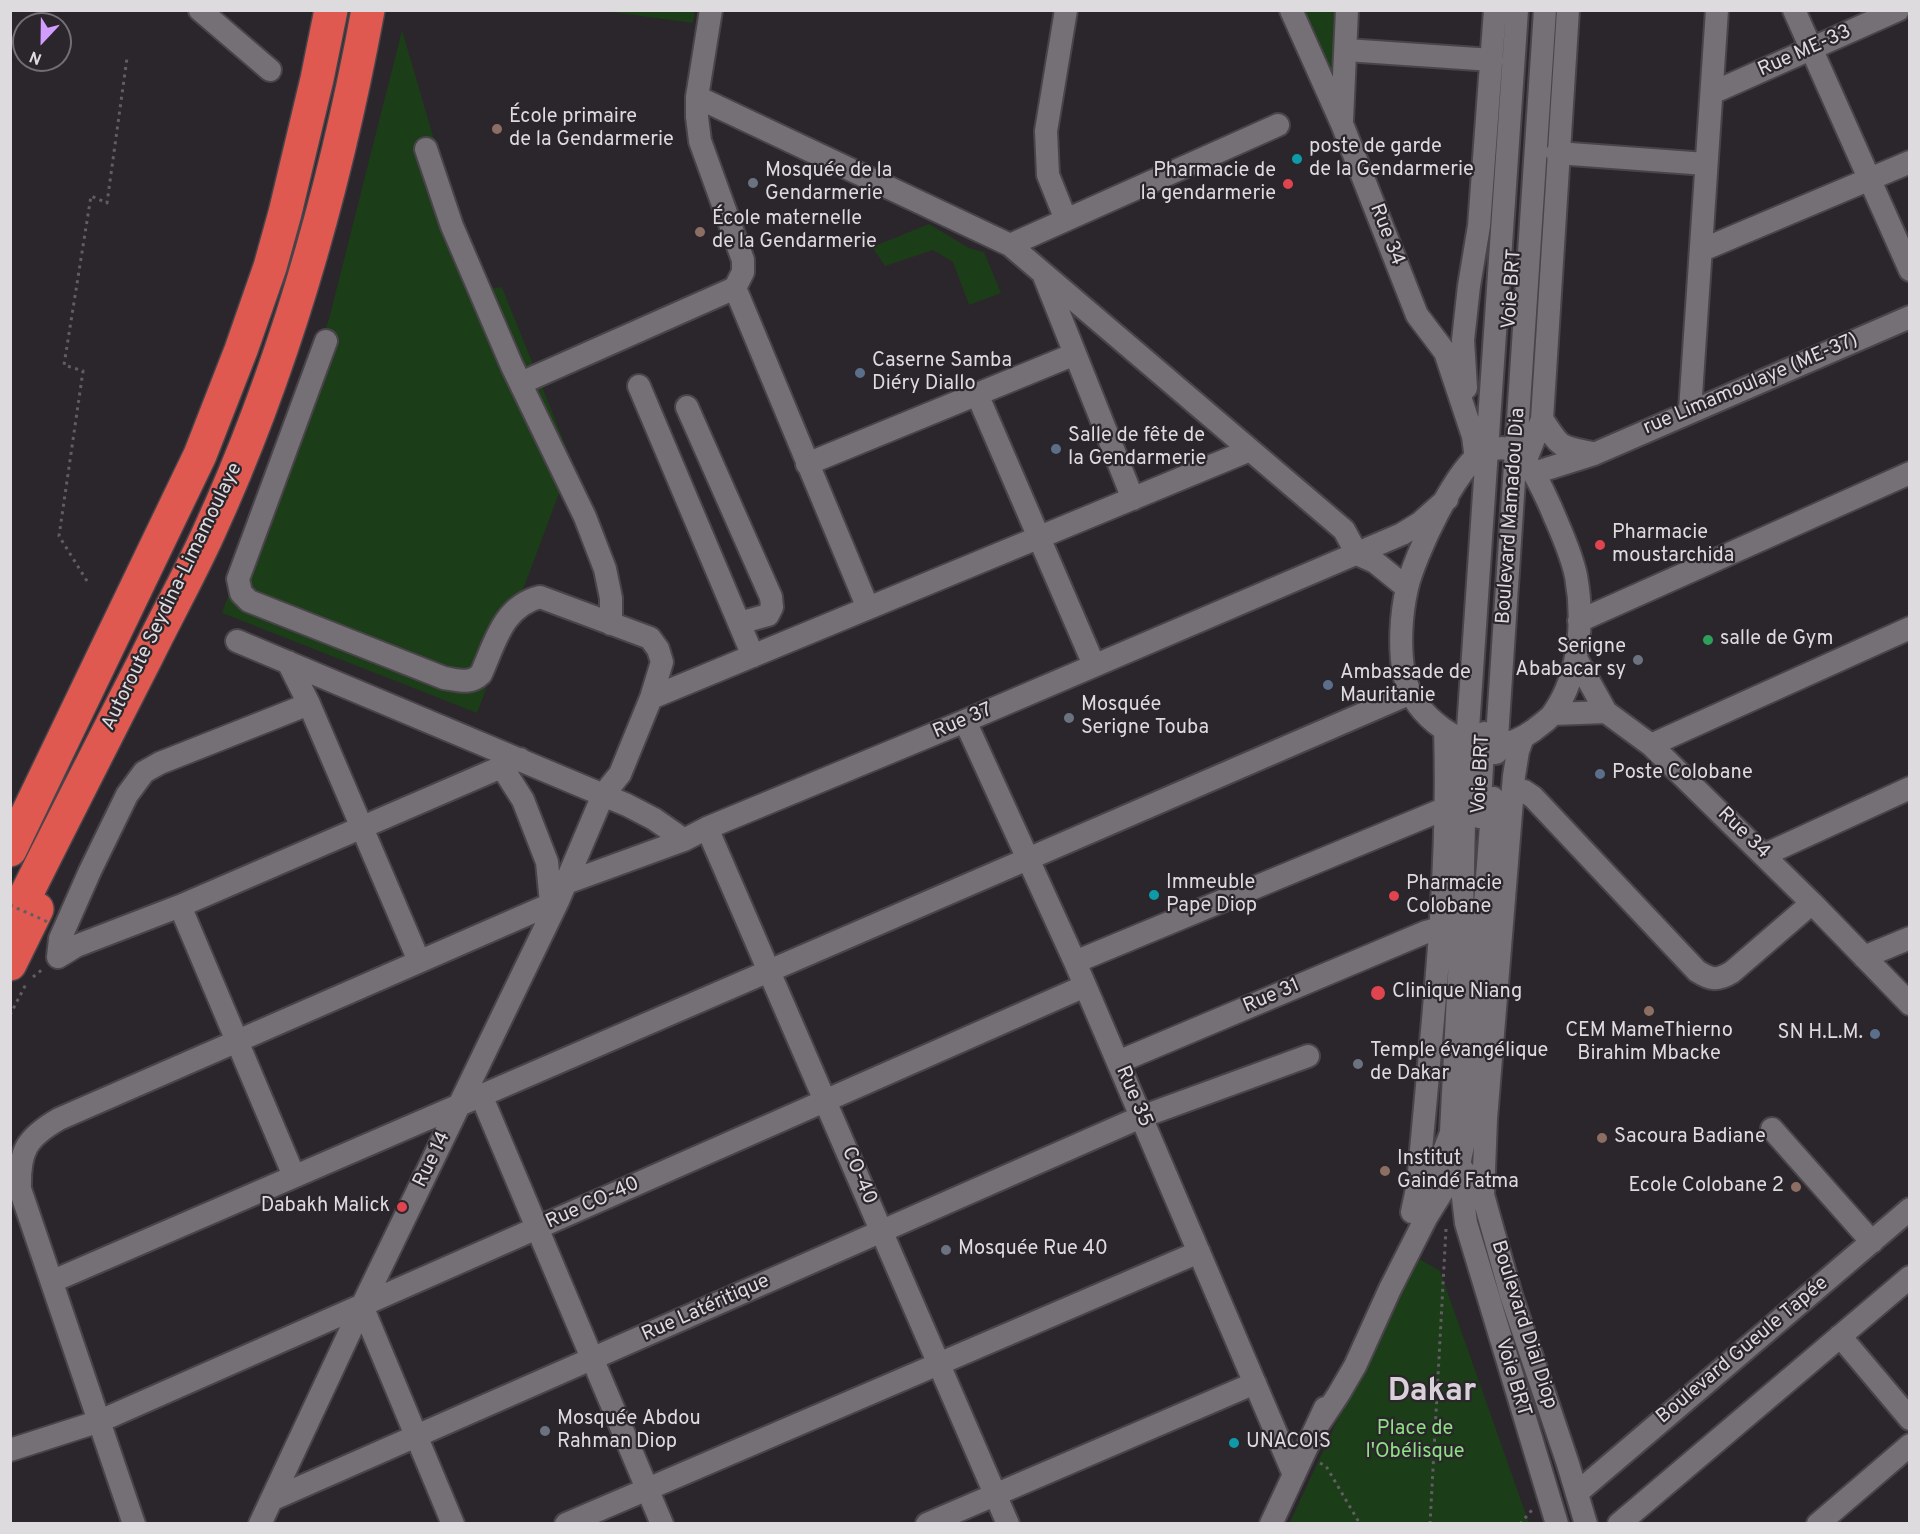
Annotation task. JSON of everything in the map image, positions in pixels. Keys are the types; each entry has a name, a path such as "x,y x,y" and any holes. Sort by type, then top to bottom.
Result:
{"highway":[{"name":"Autoroute Seydina-Limamoulaye","path":"10,850 200,455 242,350 270,267 285,213 315,90 331,10"},
{"name":"Autoroute Seydina-Limamoulaye","path":"10,927 209,533 259,410 299,292 341,144 368,10"},
{"path":"10,964 146,680 209,533"}],"street":[{"path":"200,10 270,70"},
{"path":"521,383 735,288 742,272 743,260 700,141 697,117 697,97 711,10"},
{"path":"1066,10 1046,131 1048,175 1066,220"},
{"name":"Rue 34","path":"1291,10 1342,124 1417,315 1445,352 1473,436 1507,457"},
{"path":"1342,124 1347,10"},
{"path":"1467,416 1463,340 1479,226 1495,10"},
{"name":"Boulevard Mamadou Dia","path":"1507,457 1495,335 1517,10"},
{"name":"Voie BRT","path":"1507,457 1532,10"},
{"name":"Boulevard Mamadou Dia","path":"1459,1165 1468,1116 1483,744 1545,10"},
{"path":"1568,10 1557,153 1542,419 1556,442 1567,448 1594,454"},
{"path":"1690,410 1717,10"},
{"path":"1794,10 1910,270"},
{"name":"Rue ME-33","path":"1712,93 1898,10"},
{"path":"1346,50 1492,60"},
{"path":"697,97 1010,245 1344,530 1357,554 1375,562 1407,588"},
{"path":"1010,245 1278,125"},
{"path":"426,149 452,226 512,366 585,517 605,569 611,598 611,624"},
{"path":"1557,153 1706,164"},
{"path":"1702,250 1910,162"},
{"path":"1042,272 1133,498"},
{"path":"735,288 868,608"},
{"name":"rue Limamoulaye (ME-37)","path":"1507,457 1594,454 1690,410 1910,317"},
{"path":"1467,416 1475,377 1495,335"},
{"name":"Rue 14","path":"260,1524 558,896 603,795 620,774 651,698 662,662 658,649 650,638 540,597 526,600 504,621 481,675 475,681 444,678 249,601 241,593 238,579 326,341"},
{"path":"807,464 1075,354"},
{"path":"639,386 753,656"},
{"path":"977,394 1094,665"},
{"path":"687,407 771,597 772,607 768,615 739,624"},
{"path":"1507,457 1565,540 1576,576 1579,621 1576,658 1566,692 1553,714 1514,742 1483,744 1445,730 1420,709 1411,693 1404,675 1401,652 1407,588 1413,567 1455,484 1507,457 1542,419"},
{"path":"651,698 1250,450"},
{"path":"1579,621 1910,473"},
{"name":"Rue 37","path":"134,1524 20,1189 22,1162 27,1146 35,1134 59,1119 419,961 706,828 964,721 1402,534 1420,523 1447,499"},
{"path":"1651,745 1910,628"},
{"path":"237,641 511,763 603,795 641,811 684,840"},
{"path":"1553,714 1606,712 1576,658"},
{"path":"288,662 309,704 419,961"},
{"path":"53,1281 1411,693"},
{"path":"57,957 60,939 90,871 127,795 144,772 160,763 309,704"},
{"name":"Rue 34","path":"1606,712 1651,745 1764,855 1910,1004"},
{"name":"Rue 35","path":"964,721 1075,962 1255,1383 1299,1465"},
{"path":"1428,1218 1418,1184 1434,930 1447,780 1445,730"},
{"path":"1428,1218 1445,1202 1472,1195 1486,1119 1514,788 1518,751 1523,737"},
{"name":"Boulevard Mamadou Dia","path":"1451,1132 1462,917 1465,776 1483,744"},
{"path":"57,957 76,946 180,906 511,763"},
{"path":"511,763 558,896"},
{"path":"1514,788 1524,791 1533,798 1697,971 1710,979 1720,979 1732,972 1812,903"},
{"path":"1764,855 1910,788"},
{"path":"1075,962 1444,809"},
{"name":"CO-40","path":"706,828 1008,1524"},
{"path":"180,906 294,1176"},
{"name":"Rue 31","path":"1118,1062 1434,930"},
{"path":"1864,957 1910,938"},
{"name":"Rue CO-40","path":"10,1450 100,1421 1085,986"},
{"name":"Rue Latéritique","path":"271,1500 1142,1118 1308,1056"},
{"path":"481,1095 662,1524"},
{"path":"1772,1129 1872,1242"},
{"path":"1271,1524 1320,1422 1355,1366 1390,1289 1459,1165 1451,1132"},
{"path":"1428,1218 1440,1161 1451,1132"},
{"name":"Voie BRT","path":"1459,1165 1472,1195 1469,1234 1557,1524"},
{"name":"Boulevard Dial Diop","path":"1472,1195 1511,1295 1586,1524"},
{"name":"Boulevard Gueule Tapée","path":"1576,1493 1910,1209"},
{"path":"566,1524 1199,1252"},
{"path":"1619,1524 1910,1277"},
{"path":"362,1306 453,1524"},
{"path":"1840,1336 1910,1419"},
{"path":"927,1524 1255,1383"},
{"path":"1818,1524 1910,1445"}],"path":[{"path":"87,581 59,536 83,371 64,366 91,196 107,203 127,58"},
{"path":"10,905 48,922"},
{"path":"10,1015 26,983 57,957"},
{"path":"1428,1218 1430,1524"},
{"path":"1299,1465 1326,1466 1360,1524"},
{"path":"1520,1524 1535,1506"}],"green space":[{"path":"695,10 693,23 605,11"},
{"path":"1300,11 1338,11 1336,87"},
{"path":"402,30 478,290 502,287 579,479 561,488 477,713 222,613 329,319"},
{"path":"929,224 969,248 984,252 1001,293 969,305 953,262 933,250 885,266 872,247"},
{"name":"Place de l'Obélisque","path":"1414,1256 1440,1271 1529,1523 1289,1524"}],"place":[{"name":"École primaire de la Gendarmerie","path":"497,129"},
{"name":"poste de garde de la Gendarmerie","path":"1297,159"},
{"name":"Mosquée de la Gendarmerie","path":"753,183"},
{"name":"Pharmacie de la gendarmerie","path":"1288,184"},
{"name":"École maternelle de la Gendarmerie","path":"700,232"},
{"name":"Caserne Samba Diéry Diallo","path":"860,373"},
{"name":"Salle de fête de la Gendarmerie","path":"1056,449"},
{"name":"Pharmacie moustarchida","path":"1600,545"},
{"name":"salle de Gym","path":"1708,640"},
{"name":"Serigne Ababacar sy","path":"1638,660"},
{"name":"Ambassade de Mauritanie","path":"1328,685"},
{"name":"Mosquée Serigne Touba","path":"1069,718"},
{"name":"Poste Colobane","path":"1600,774"},
{"name":"Immeuble Pape Diop","path":"1154,895"},
{"name":"Pharmacie Colobane","path":"1394,896"},
{"name":"Clinique Niang","path":"1378,993"},
{"name":"CEM MameThierno Birahim Mbacke","path":"1649,1011"},
{"name":"SN H.L.M.","path":"1875,1034"},
{"name":"Temple évangélique de Dakar","path":"1358,1064"},
{"name":"Sacoura Badiane","path":"1602,1138"},
{"name":"Institut Gaindé Fatma","path":"1385,1171"},
{"name":"Ecole Colobane 2","path":"1796,1187"},
{"name":"Dabakh Malick","path":"402,1207"},
{"name":"Mosquée Rue 40","path":"946,1250"},
{"name":"Mosquée Abdou Rahman Diop","path":"545,1431"},
{"name":"UNACOIS","path":"1234,1443"}],"district":[{"name":"Dakar","path":"1432,1394"}]}
